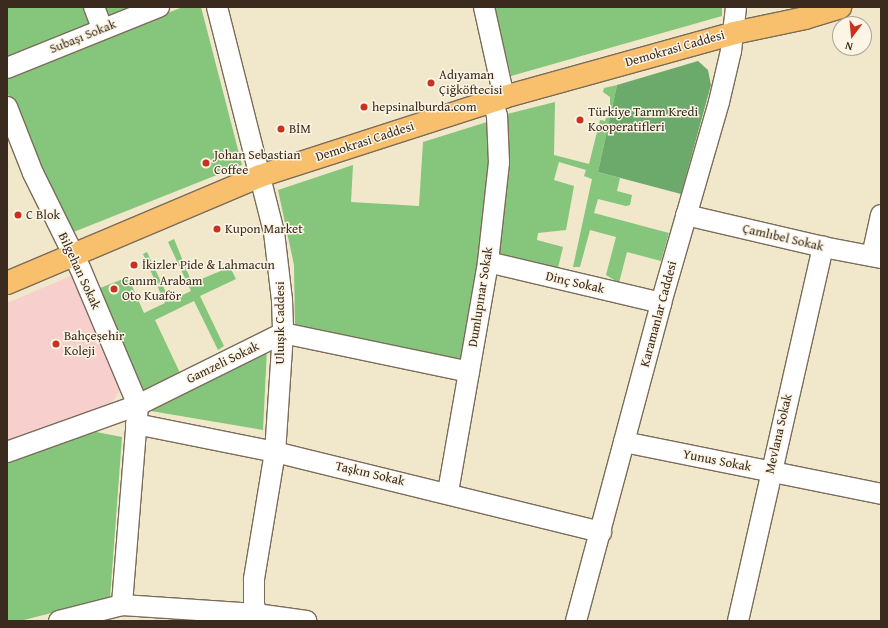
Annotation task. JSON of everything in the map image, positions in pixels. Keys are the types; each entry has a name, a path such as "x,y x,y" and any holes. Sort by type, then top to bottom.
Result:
{"main road":[{"name":"Demokrasi Caddesi","path":"734,33 788,7"},
{"name":"Demokrasi Caddesi","path":"7,282 260,176 499,99 734,33 804,18 840,7"}],"street":[{"path":"94,7 102,28"},
{"name":"Subaşı Sokak","path":"7,68 102,28 159,7"},
{"name":"Uluışık Caddesi","path":"217,7 260,176 279,263 283,333 275,452 254,579 257,617"},
{"name":"Dumlupınar Sokak","path":"448,492 488,262 499,163 497,116 499,99 484,7"},
{"name":"Karamanlar Caddesi","path":"576,621 661,303 719,102 734,33 736,7"},
{"name":"Bilgehan Sokak","path":"7,107 33,173 72,254 137,414 113,612"},
{"name":"Çamlıbel Sokak","path":"686,215 824,247 877,257"},
{"path":"877,257 881,215"},
{"name":"Mevlana Sokak","path":"738,621 770,472 824,247"},
{"name":"Dinç Sokak","path":"488,262 661,303"},
{"path":"283,333 469,372"},
{"name":"Gamzeli Sokak","path":"7,452 137,414 283,333"},
{"name":"Taşkın Sokak","path":"137,414 275,452 448,492 601,532"},
{"name":"Yunus Sokak","path":"624,442 881,494"},
{"path":"59,621 113,612 257,617 307,621"}],"shaded area":[{"name":"Bahçeşehir Koleji","path":"73,275 123,385 110,406 7,443 7,303"}],"green space":[{"path":"7,7 85,7 89,21 88,25 7,62"},
{"path":"101,7 138,7 110,16 104,12"},
{"path":"183,7 201,7 242,165 71,233 57,210 7,92 7,75"},
{"path":"494,7 722,7 722,16 511,76"},
{"path":"698,61 708,70 711,85 681,194 598,172 617,85"},
{"path":"617,85 598,172 620,178 617,191 632,195 630,205 626,206 598,199 594,213 669,233 661,261 627,252 619,283 606,275 616,237 590,230 580,267 573,267 592,179 584,176 586,170 559,162 554,180 574,186 566,230 538,233 537,240 563,247 558,268 497,253 506,165 507,114 555,102 554,155 589,164 600,120 605,121 610,105 610,97 603,92 604,88"},
{"path":"487,122 491,142 483,242 463,363 295,329 294,265 278,190 353,165 351,202 419,206 423,142"},
{"path":"174,239 192,283 230,267 236,279 200,296 224,346 218,350 194,301 155,320 181,375 143,395 95,290 128,277 144,313 165,303 143,254 147,252 170,301 191,291 168,242"},
{"path":"267,349 263,430 145,410"},
{"path":"91,431 122,437 110,598 20,621 7,621 7,460"}],"place":[{"name":"Adıyaman Çiğköftecisi","path":"431,83"},
{"name":"hepsinalburda.com","path":"364,107"},
{"name":"Türkiye Tarım Kredi Kooperatifleri","path":"580,120"},
{"name":"BİM","path":"281,129"},
{"name":"Johan Sebastian Coffee","path":"206,163"},
{"name":"C Blok","path":"18,215"},
{"name":"Kupon Market","path":"217,229"},
{"name":"İkizler Pide & Lahmacun","path":"134,265"},
{"name":"Canım Arabam Oto Kuaför","path":"114,289"},
{"name":"Bahçeşehir Koleji","path":"56,344"}]}
